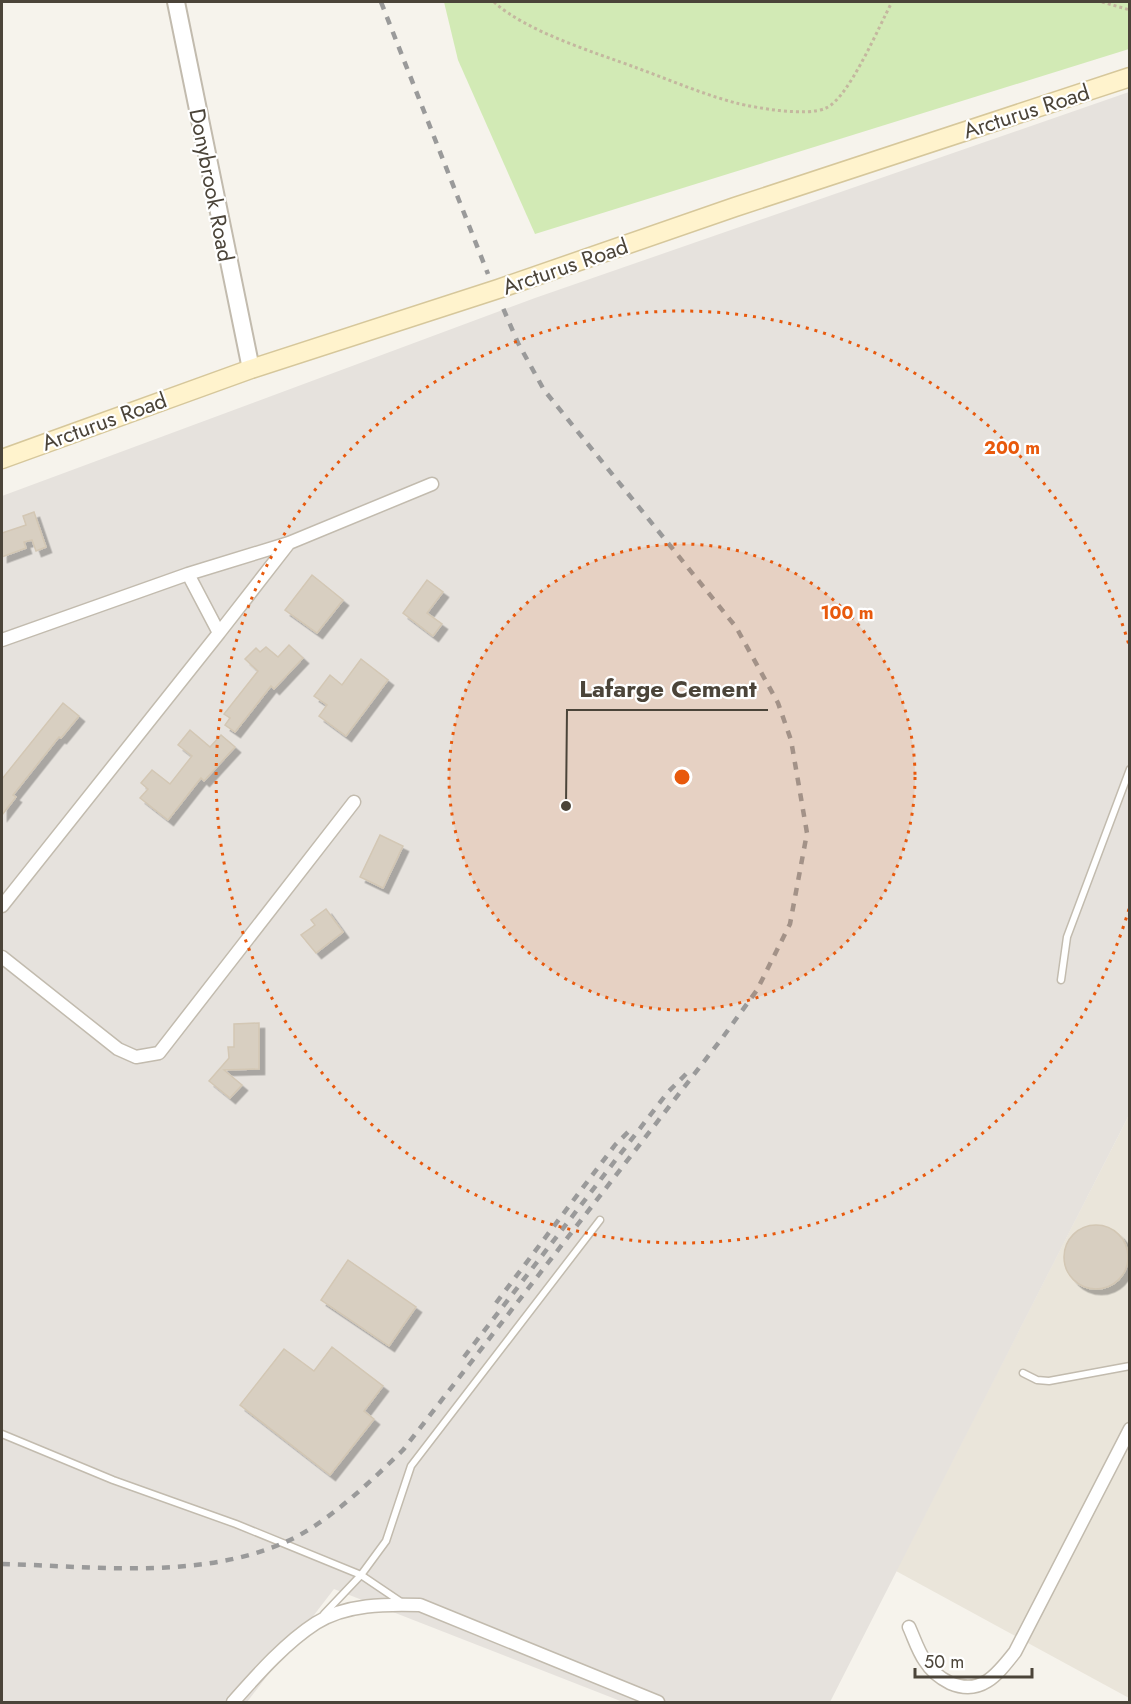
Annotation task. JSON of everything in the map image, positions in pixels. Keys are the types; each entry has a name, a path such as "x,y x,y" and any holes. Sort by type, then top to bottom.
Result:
{"main road":[{"name":"Arcturus Road","path":"2,459 250,369 477,296 735,207 1130,77"}],"street":[{"name":"Donybrook Road","path":"176,2 250,369"},
{"path":"2,640 188,574 288,543 432,484"},
{"path":"2,906 288,543"},
{"path":"188,574 219,633"},
{"path":"2,957 118,1049 136,1057 159,1053 354,802"},
{"path":"909,1627 925,1662 941,1678 963,1688 981,1685 998,1673 1015,1652 1130,1429"},
{"path":"233,1702 264,1668 316,1622 355,1609 383,1604 420,1605 658,1702"}],"lane":[{"path":"1061,980 1067,937 1130,769"},
{"path":"316,1622 361,1575 386,1541 411,1466 600,1220"},
{"path":"1023,1372 1037,1380 1049,1381 1130,1366"},
{"path":"2,1434 113,1480 236,1524 361,1575 405,1605"}],"path":[{"path":"494,2 505,12 576,45 684,86 737,104 808,113 826,108 838,98 854,76 892,2"},
{"path":"1101,2 1130,10"}],"shaded area":[{"path":"1129,92 1129,1115 830,1702 623,1702 334,1589 247,1702 2,1702 2,496 535,298"},
{"path":"1129,1115 1129,1698 896,1571"}],"green space":[{"path":"444,2 1129,2 1129,49 535,234 458,60"}],"building":[{"path":"34,512 46,547 36,551 32,540 24,542 26,548 2,557 2,533 26,525 23,516"},
{"path":"312,575 343,600 317,633 285,610"},
{"path":"427,580 443,592 427,613 442,624 433,636 403,613"},
{"path":"289,645 303,658 274,689 271,686 235,732 225,725 230,718 224,714 258,671 245,659 256,648 260,652 266,647 278,657"},
{"path":"361,659 388,680 346,736 319,716 327,705 314,696 330,675 342,685"},
{"path":"63,703 79,716 61,738 59,737 13,795 16,797 2,815 2,779"},
{"path":"190,730 210,747 221,735 235,747 204,781 201,778 168,820 140,798 148,789 141,783 152,770 170,784 192,756 178,745"},
{"path":"380,835 403,846 383,888 360,877"},
{"path":"326,909 343,932 316,953 301,935 315,925 311,920"},
{"path":"259,1023 259,1069 224,1070 242,1085 230,1098 209,1081 229,1058 228,1047 234,1047 234,1024"},
{"path":"1096,1225 1108,1227 1119,1234 1126,1245 1128,1257 1126,1269 1119,1280 1108,1287 1096,1289 1084,1287 1073,1280 1066,1269 1064,1257 1066,1245 1073,1234 1084,1227"},
{"path":"348,1260 416,1307 389,1346 321,1300"},
{"path":"332,1347 383,1386 364,1411 374,1419 330,1475 240,1405 284,1349 314,1371"}],"railway":[{"path":"381,2 488,274"},
{"path":"2,1564 143,1568 214,1563 281,1544 314,1526 346,1503 403,1450 723,1037 757,990 790,924 807,833 791,740 778,703 736,627 544,390 518,343 503,308"},
{"path":"464,1357 668,1092 686,1074"},
{"path":"496,1303 615,1145 628,1132"}],"place":[{"name":"Lafarge Cement","path":"566,806"}]}
